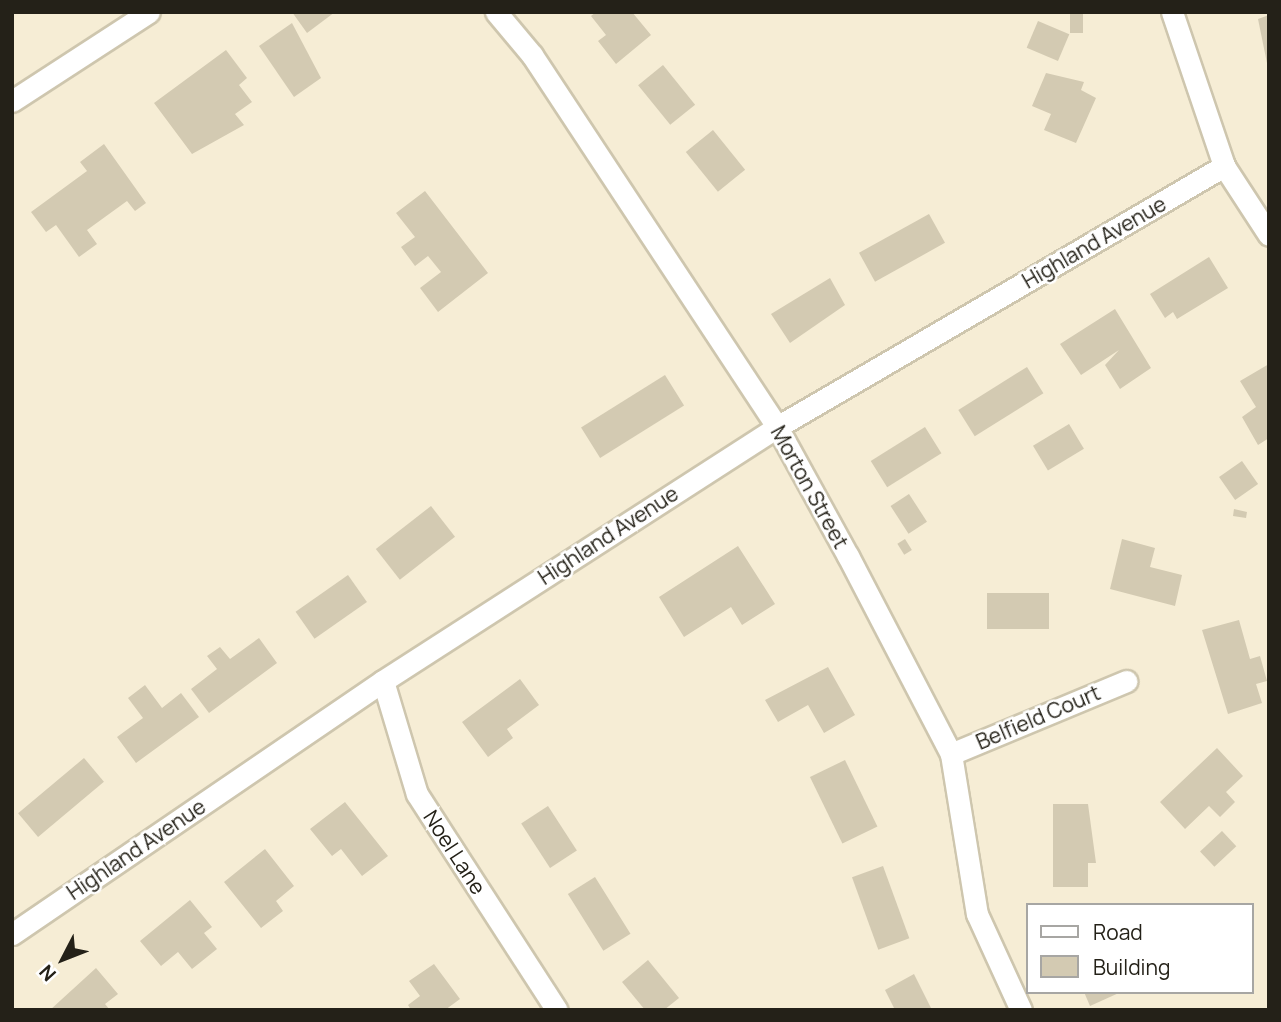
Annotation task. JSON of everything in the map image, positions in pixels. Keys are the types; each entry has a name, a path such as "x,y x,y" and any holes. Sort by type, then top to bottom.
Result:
{"street":[{"path":"12,101 149,12"},
{"name":"Morton Street","path":"496,12 532,55 777,427 951,754 977,914 1021,1010"},
{"path":"1172,12 1224,166 1269,235"},
{"name":"Highland Avenue","path":"12,934 383,681 777,427 1224,166"},
{"name":"Noel Lane","path":"383,681 417,794 557,1010"},
{"name":"Belfield Court","path":"951,754 1126,681"}],"building":[{"path":"292,12 335,12 307,33"},
{"path":"596,12 632,12 651,35 616,64 598,41 606,35 591,16"},
{"path":"1070,12 1083,12 1083,33 1070,33"},
{"path":"1269,15 1269,68 1268,68 1258,19"},
{"path":"1038,21 1069,34 1058,61 1027,48"},
{"path":"292,23 321,78 294,97 259,46"},
{"path":"226,50 247,78 239,85 252,102 235,114 244,125 192,154 154,103"},
{"path":"663,65 695,105 670,125 638,85"},
{"path":"1046,73 1084,82 1081,90 1096,98 1076,143 1044,130 1051,114 1032,106"},
{"path":"713,130 745,170 718,192 686,152"},
{"path":"104,144 146,203 135,211 127,201 87,230 97,244 79,257 56,225 46,232 31,212 87,171 80,162"},
{"path":"425,191 488,273 438,312 420,288 441,272 428,256 415,266 401,247 415,237 396,213"},
{"path":"929,214 945,243 875,282 859,253"},
{"path":"1209,257 1228,288 1177,319 1173,312 1165,318 1150,294"},
{"path":"830,278 845,305 790,343 771,314"},
{"path":"1115,309 1151,368 1120,389 1105,365 1119,350 1081,375 1060,344"},
{"path":"1269,364 1269,438 1258,445 1242,417 1256,407 1240,381"},
{"path":"1027,367 1043,393 975,436 958,410"},
{"path":"665,375 684,406 600,458 581,427"},
{"path":"1069,424 1084,449 1048,470 1033,446"},
{"path":"925,427 941,453 887,487 871,461"},
{"path":"1242,461 1258,484 1235,500 1219,477"},
{"path":"909,494 927,522 909,534 891,506"},
{"path":"431,506 455,537 400,580 376,549"},
{"path":"1234,509 1247,512 1246,518 1233,516"},
{"path":"905,539 912,550 904,555 897,544"},
{"path":"1122,539 1155,548 1150,567 1182,575 1175,606 1110,589"},
{"path":"738,546 775,604 742,625 731,607 684,637 659,597"},
{"path":"348,575 367,602 315,639 296,612"},
{"path":"987,593 1049,593 1049,629 987,629"},
{"path":"1239,620 1250,659 1260,656 1267,681 1256,684 1262,703 1228,714 1202,630"},
{"path":"259,638 277,663 209,713 191,689 217,669 207,656 220,647 230,659"},
{"path":"828,667 855,715 824,733 808,705 778,722 765,700"},
{"path":"520,679 539,705 507,729 513,738 488,757 462,722"},
{"path":"145,685 162,708 181,693 199,717 136,763 117,737 143,718 128,698"},
{"path":"1217,748 1243,776 1226,792 1235,802 1220,817 1209,806 1185,829 1160,802"},
{"path":"84,758 104,782 38,837 18,813"},
{"path":"845,760 877,827 842,844 810,777"},
{"path":"345,802 388,856 362,876 341,849 332,856 310,829"},
{"path":"1053,804 1088,804 1096,863 1088,863 1088,887 1053,887"},
{"path":"548,806 577,850 550,868 521,823"},
{"path":"1222,831 1236,846 1214,867 1200,851"},
{"path":"265,849 294,886 276,901 283,911 261,928 224,882"},
{"path":"883,866 909,938 878,950 852,877"},
{"path":"595,877 631,934 603,951 568,894"},
{"path":"190,900 212,927 204,933 217,949 192,969 178,952 161,966 140,941"},
{"path":"648,960 679,998 664,1010 645,1010 622,982"},
{"path":"434,964 460,999 445,1010 411,1010 408,1005 420,996 409,981"},
{"path":"96,968 118,994 105,1004 110,1010 50,1010"},
{"path":"914,974 932,1010 895,1010 885,990"},
{"path":"1085,994 1117,994 1090,1006"}]}
